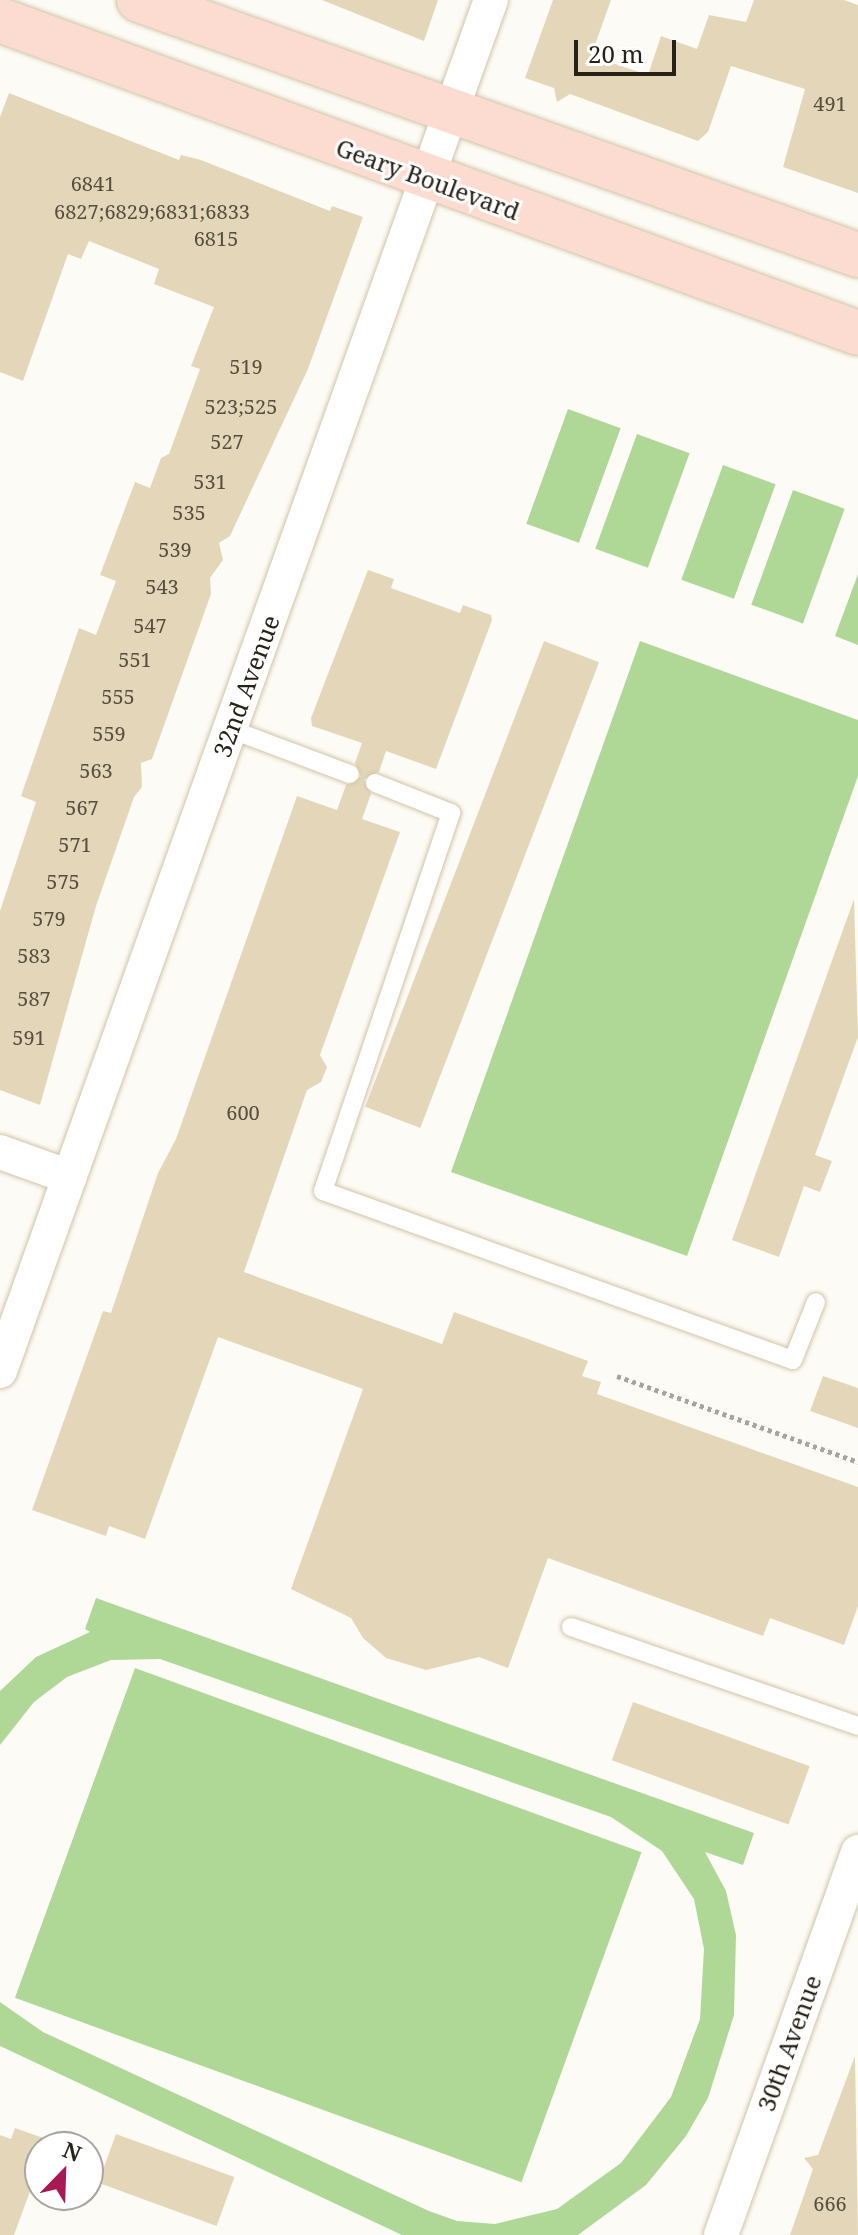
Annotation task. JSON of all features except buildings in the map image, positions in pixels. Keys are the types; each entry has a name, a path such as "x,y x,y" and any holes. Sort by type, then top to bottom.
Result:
{"main road":[{"path":"139,0 858,255"},
{"name":"Geary Boulevard","path":"0,20 427,179 858,333"}],"street":[{"name":"32nd Avenue","path":"0,1371 491,0"},
{"path":"0,1152 70,1177"},
{"name":"30th Avenue","path":"721,2235 858,1852"}],"lane":[{"path":"230,729 350,774"},
{"path":"375,783 451,813 323,1191 793,1360 816,1302"},
{"path":"571,1627 858,1726"}],"path":[{"path":"617,1376 858,1462"}],"green space":[{"path":"568,409 621,428 579,543 526,524"},
{"path":"637,434 690,453 648,568 595,549"},
{"path":"723,465 776,484 734,599 681,580"},
{"path":"793,490 845,509 803,623 751,605"},
{"path":"858,574 858,645 835,636"},
{"path":"640,641 858,720 858,776 687,1256 451,1172"},
{"path":"96,1598 754,1833 743,1865 705,1852 726,1891 736,1935 734,2015 708,2098 686,2136 646,2185 578,2235 402,2235 0,2046 0,2002 43,2032 429,2211 457,2221 495,2224 557,2209 621,2163 671,2097 700,2019 704,1949 694,1899 662,1851 611,1817 160,1659 111,1660 67,1677 34,1702 0,1745 0,1691 36,1657 90,1632 85,1629"},
{"path":"135,1668 641,1852 521,2182 15,1998"}]}
